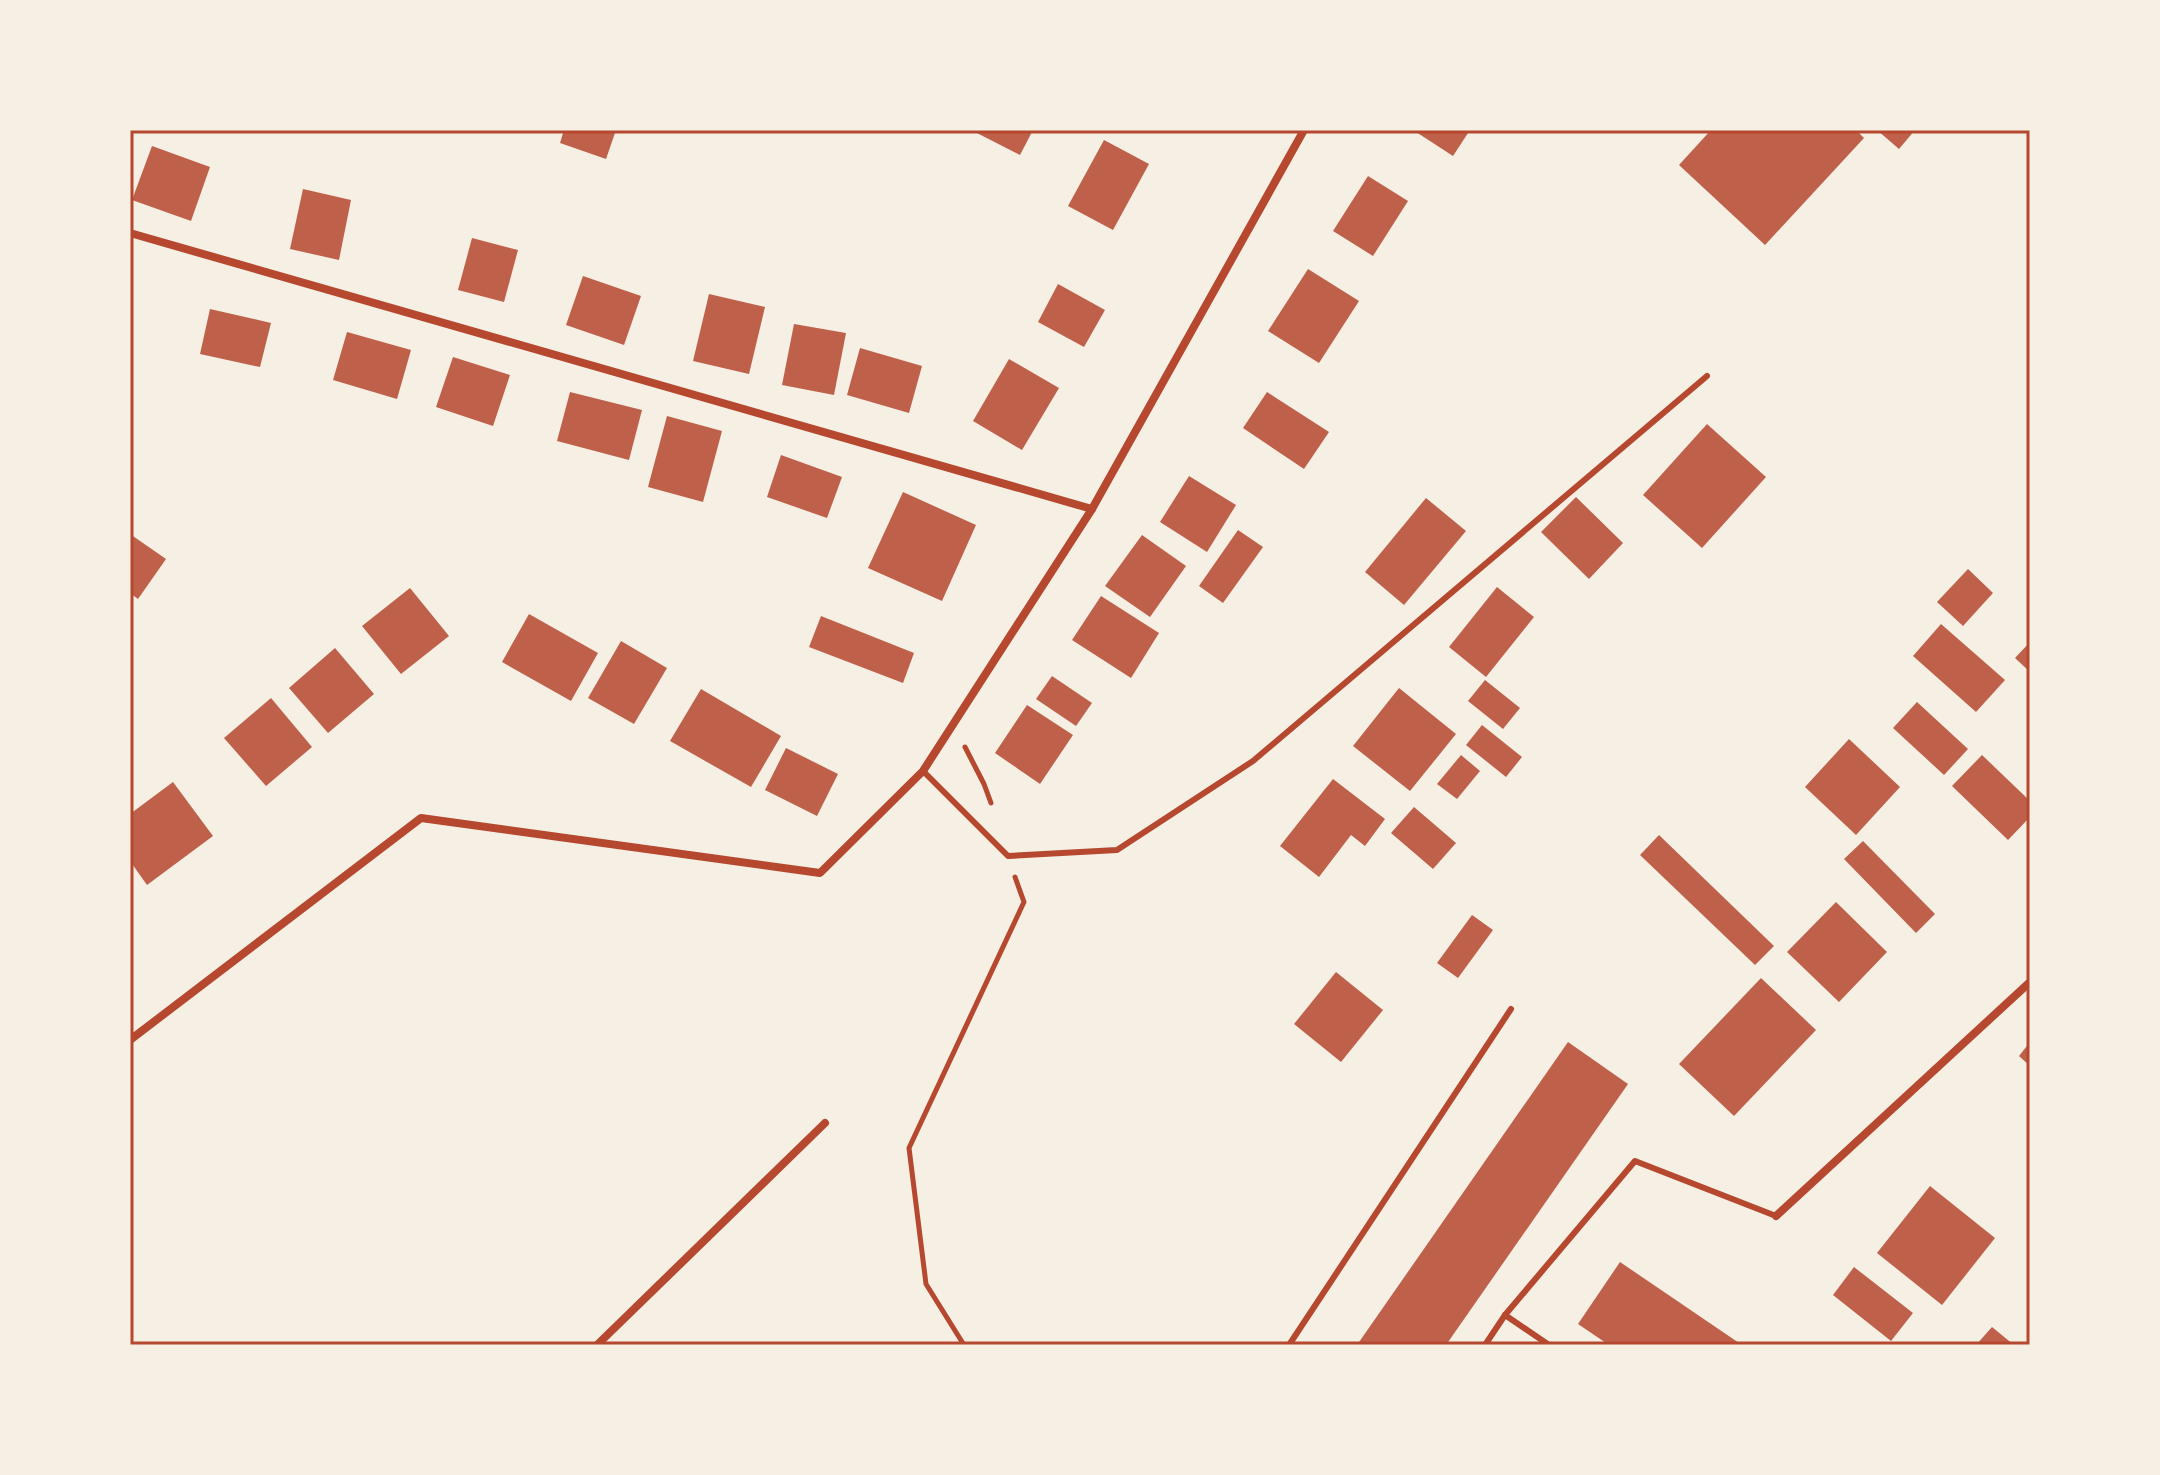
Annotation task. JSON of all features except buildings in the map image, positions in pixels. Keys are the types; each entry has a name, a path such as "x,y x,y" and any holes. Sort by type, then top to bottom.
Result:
{"street":[{"path":"130,1040 421,818 820,873 923,771 953,725 1092,509 1304,130"},
{"path":"130,233 1092,509"},
{"path":"1776,1216 2030,982"},
{"path":"597,1345 825,1123"}],"lane":[{"path":"923,771 1008,856 1117,850 1253,761 1707,376"},
{"path":"1289,1345 1511,1009"},
{"path":"1485,1345 1505,1315 1635,1161 1776,1216"},
{"path":"1505,1315 1549,1345"}],"path":[{"path":"953,725 984,784 994,813"},
{"path":"964,1345 926,1284 909,1148 1024,902 1008,856"}]}
